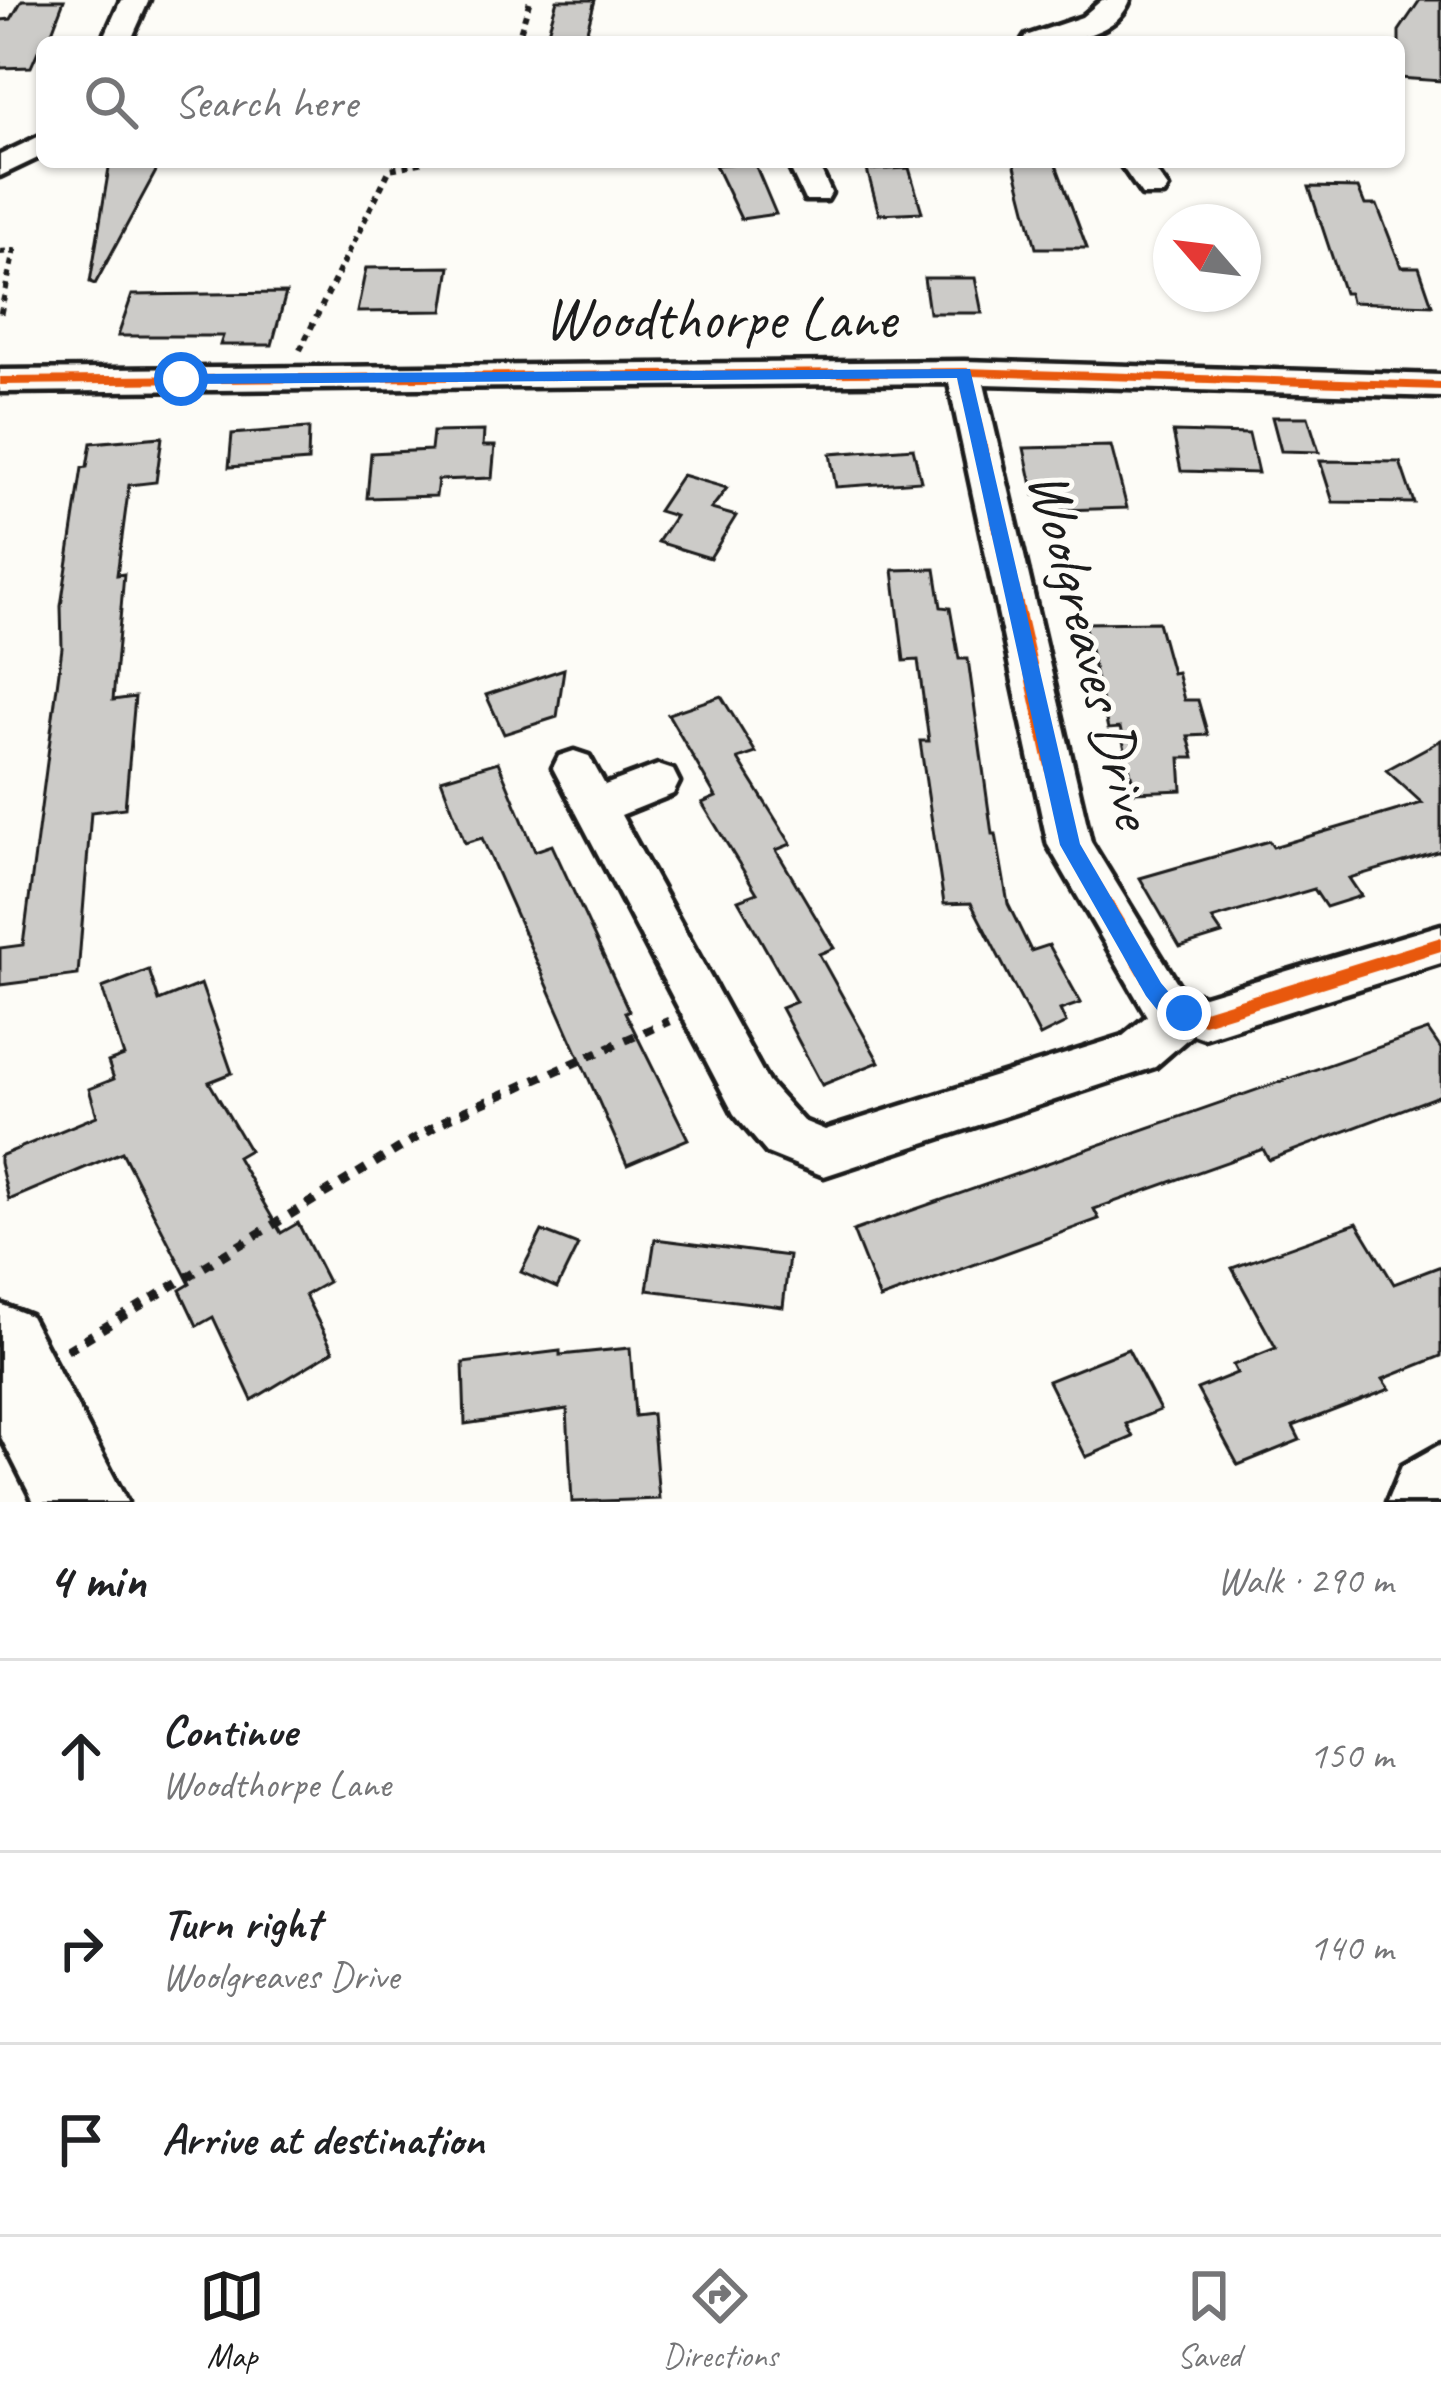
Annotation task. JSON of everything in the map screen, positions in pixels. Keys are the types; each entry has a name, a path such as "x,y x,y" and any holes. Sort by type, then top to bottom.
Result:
{"main road":[{"path":"5,1395 63,1502"},
{"path":"5,1395 78,1502"}],"street":[{"path":"119,36 135,0"},
{"path":"1056,36 1114,9 1116,0"},
{"path":"1076,30 1091,36"},
{"path":"0,167 36,147"},
{"path":"805,168 816,193"},
{"path":"1138,168 1153,188"},
{"name":"Woodthorpe Lane","path":"0,381 964,373 1441,386"},
{"name":"Woolgreaves Drive","path":"964,373 1070,845 1154,990 1166,1004 1184,1013"},
{"path":"658,782 585,788 751,1098 785,1137 824,1153 1138,1052 1184,1013 1204,1017 1229,1011 1441,944"},
{"path":"1415,1502 1422,1486 1441,1472"}],"path":[{"path":"519,36 530,0"},
{"path":"286,378 390,169 395,168"},
{"path":"0,252 14,250 0,316"},
{"path":"5,1395 448,1118 703,1006"}],"building":[{"path":"22,0 64,0 50,36 36,36 31,67 0,68 0,20 11,19"},
{"path":"557,0 595,0 586,36 547,36"},
{"path":"1420,0 1441,0 1441,81 1405,78 1405,36 1399,36"},
{"path":"109,168 158,168 95,284 90,282"},
{"path":"716,168 757,168 776,214 741,219"},
{"path":"909,168 922,212 879,214 867,170"},
{"path":"1016,168 1057,168 1087,248 1036,248"},
{"path":"1309,187 1358,188 1365,205 1377,205 1401,267 1419,267 1432,305 1351,302"},
{"path":"450,267 443,311 357,312 366,268"},
{"path":"924,278 975,278 982,313 929,313"},
{"path":"286,293 272,345 220,345 223,336 118,336 132,295"},
{"path":"1272,417 1308,417 1319,452 1281,451"},
{"path":"309,428 308,461 229,467 232,434"},
{"path":"484,431 483,446 495,446 492,478 438,480 436,496 367,498 371,453 431,450 433,432"},
{"path":"1173,432 1249,434 1258,473 1181,471"},
{"path":"162,437 156,482 129,485 117,575 124,574 113,700 135,697 125,808 91,812 78,975 0,985 0,948 23,945 62,648 61,606 82,468 87,467 91,443"},
{"path":"1111,446 1127,508 1062,510 1059,494 1034,495 1024,448"},
{"path":"913,448 921,481 836,487 830,454"},
{"path":"1320,461 1400,462 1414,503 1333,502"},
{"path":"682,475 727,488 711,509 736,516 710,558 658,542 675,516 658,511"},
{"path":"935,569 941,607 950,608 959,659 968,659 992,834 996,834 1008,904 1031,951 1049,945 1081,1003 1060,1010 1066,1023 1040,1036 971,903 944,904 920,741 929,741 918,660 904,661 893,570"},
{"path":"1158,622 1172,673 1177,672 1184,700 1198,700 1208,735 1188,736 1194,758 1180,758 1182,790 1135,792 1120,728 1108,729 1084,623"},
{"path":"564,669 557,717 504,734 486,695"},
{"path":"721,696 756,753 738,759 791,844 776,850 834,948 819,954 879,1062 822,1085 781,1008 796,1002 738,900 757,893 702,803 716,797 668,714"},
{"path":"1441,740 1441,851 1349,878 1361,896 1326,907 1314,889 1212,919 1222,934 1180,947 1140,878 1269,841 1273,847 1422,803 1386,770"},
{"path":"498,762 535,851 552,845 629,1011 625,1012 688,1139 627,1165 482,838 465,843 441,779"},
{"path":"149,970 159,1001 201,984 232,1073 209,1082 249,1150 237,1157 281,1233 298,1223 328,1282 305,1295 333,1351 252,1400 213,1317 197,1326 180,1290 190,1284 122,1152 9,1200 0,1163 0,1156 97,1116 89,1089 114,1079 108,1062 124,1056 102,988"},
{"path":"1428,1030 1441,1049 1441,1095 1269,1160 1263,1149 1094,1209 1099,1219 880,1299 853,1231"},
{"path":"1357,1223 1394,1284 1441,1266 1441,1356 1383,1379 1390,1389 1293,1426 1300,1440 1238,1465 1197,1389 1237,1373 1233,1365 1276,1348 1232,1268"},
{"path":"542,1231 578,1245 557,1288 521,1272"},
{"path":"655,1239 789,1256 783,1307 647,1290"},
{"path":"630,1348 635,1416 652,1414 659,1499 572,1502 567,1409 465,1424 463,1363"},
{"path":"1128,1349 1160,1410 1126,1424 1133,1437 1086,1457 1048,1381"}],"cycle path":[{"path":"964,372 1070,845 1165,1004 1204,1017 1441,944"},
{"path":"0,381 964,372 1441,386"}],"route":[{"path":"181,379 964,373 1070,845 1154,990 1166,1004 1184,1013"}]}
